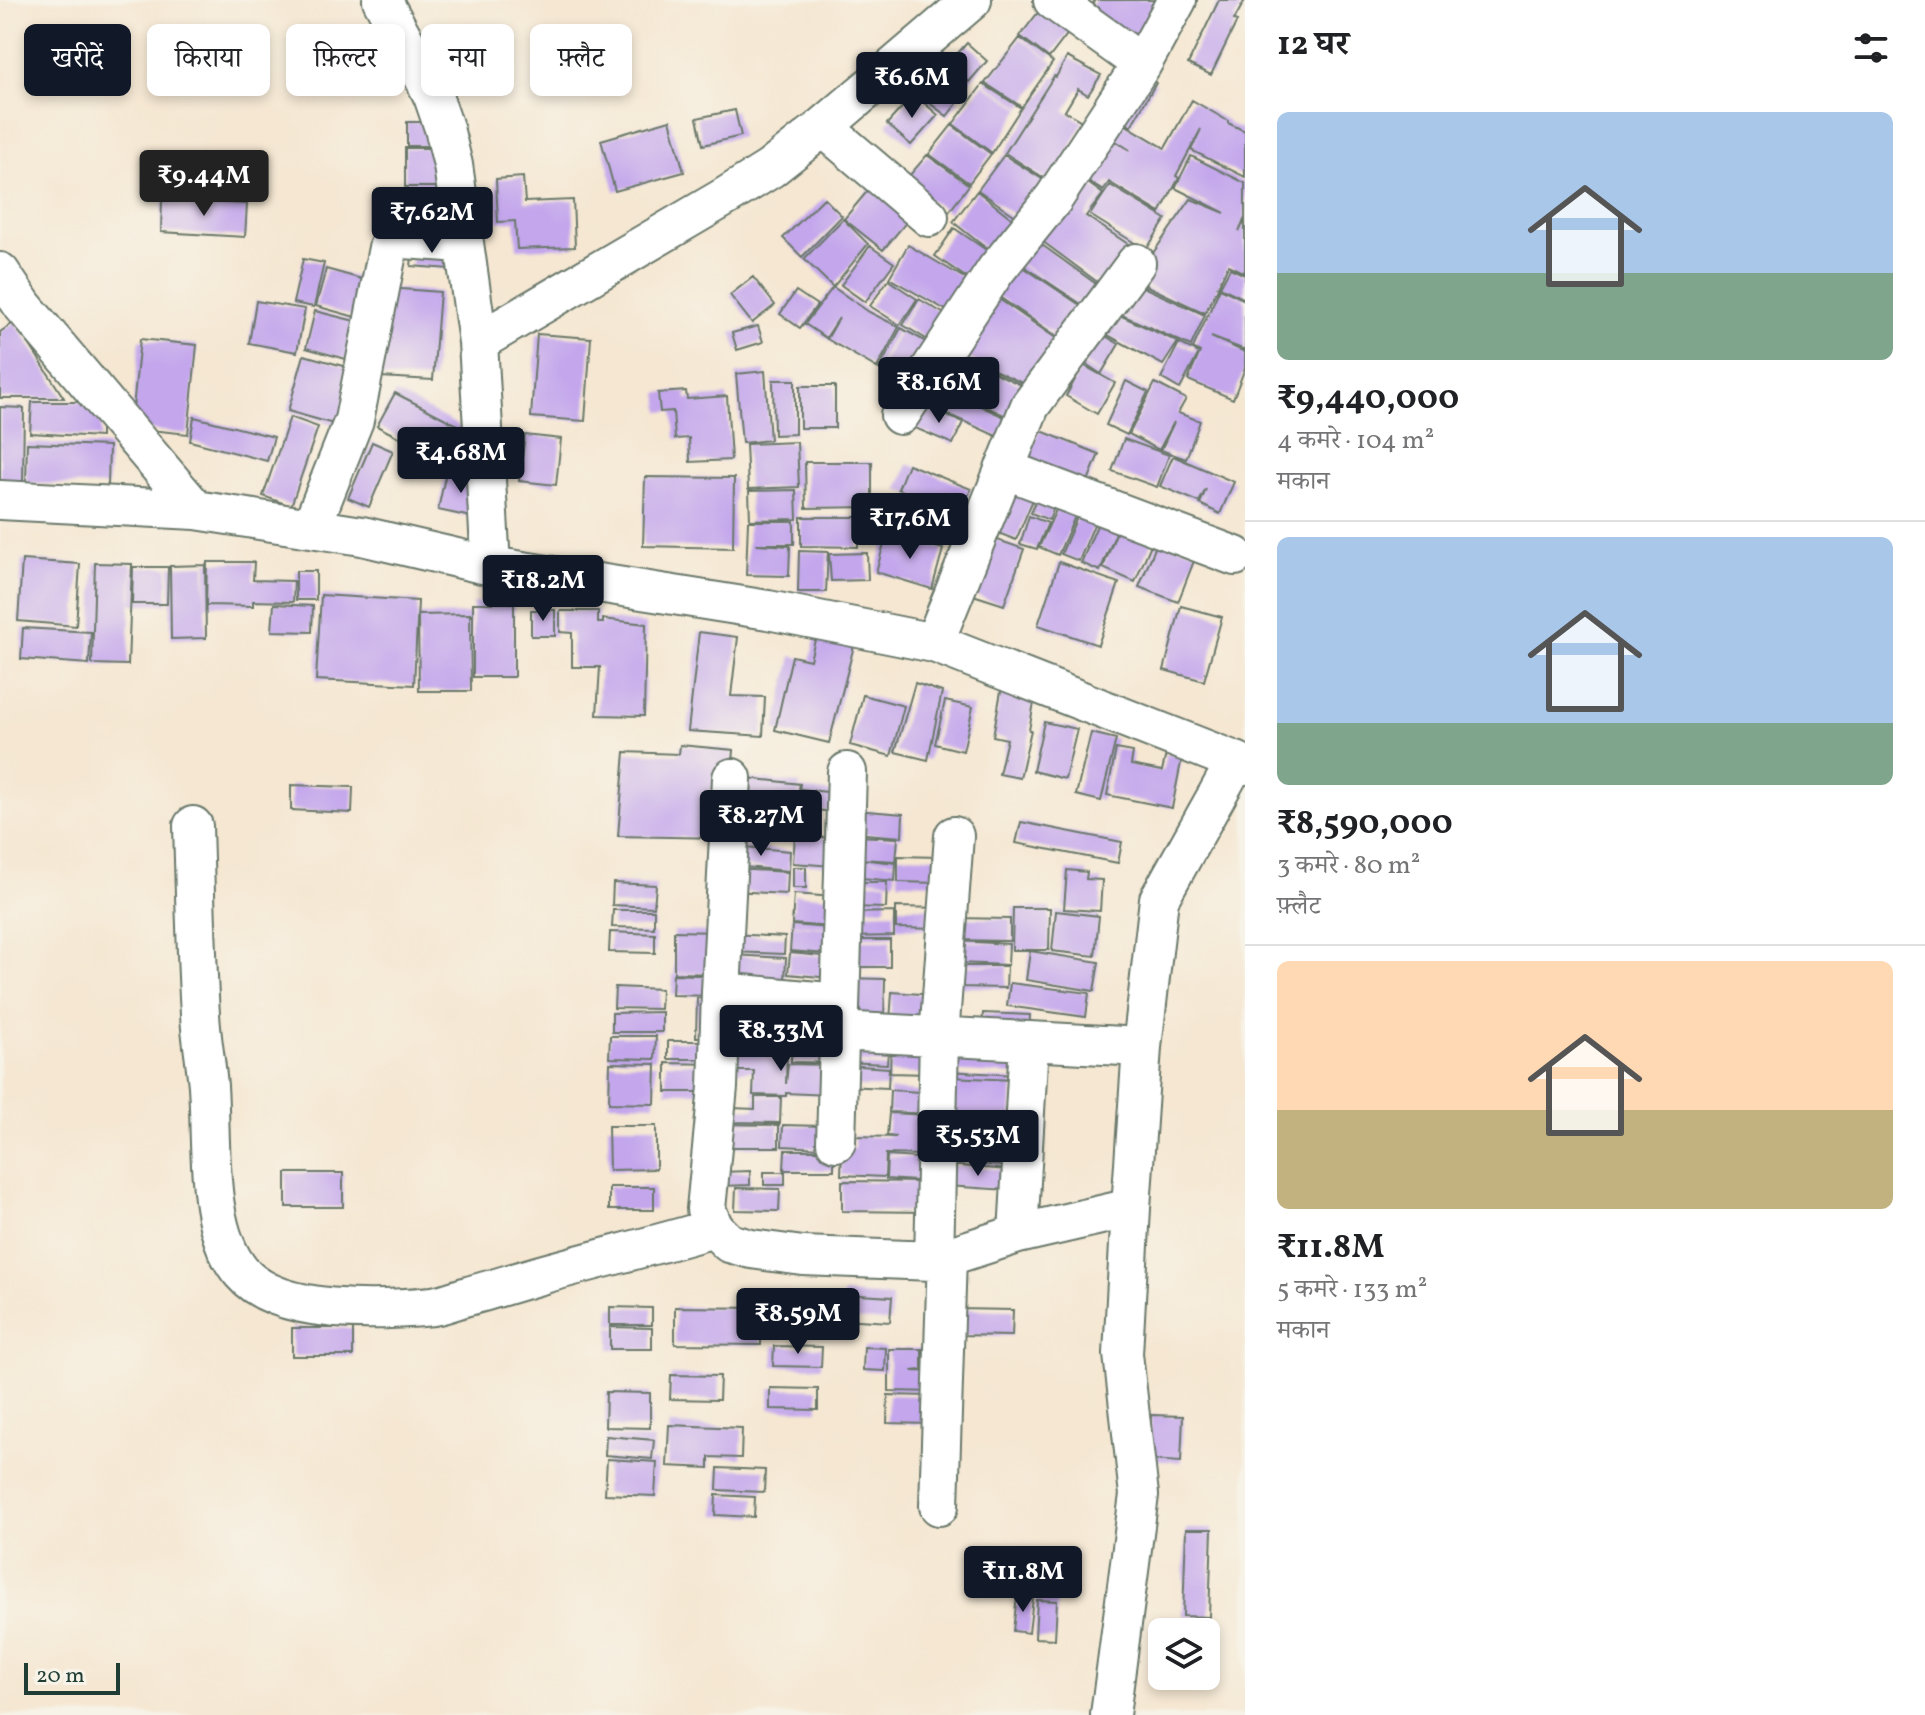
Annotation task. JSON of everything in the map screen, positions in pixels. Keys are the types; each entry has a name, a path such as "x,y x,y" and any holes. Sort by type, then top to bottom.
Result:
{"street":[{"path":"382,0 433,96 453,165 478,342 491,566"},
{"path":"478,342 770,169 972,0"},
{"path":"1053,0 1142,64"},
{"path":"900,415 996,270 1054,198 1142,64 1177,0"},
{"path":"823,127 929,217"},
{"path":"311,528 354,420 388,248 395,241 404,239 463,243"},
{"path":"934,643 1030,406 1136,263"},
{"path":"0,272 23,306 196,510"},
{"path":"1004,469 1235,556"},
{"path":"0,500 196,510 362,536 491,566 768,610 934,643 1240,763 1159,899 1142,1047 1123,1354 1139,1495 1110,1715"},
{"path":"836,1142 847,772"},
{"path":"732,778 718,1087 706,1209 714,1228 729,1243 803,1256 940,1258 1018,1234 1131,1208"},
{"path":"193,826 200,1017 216,1211 226,1247 241,1272 255,1286 279,1298 309,1305 368,1308 436,1305 714,1228"},
{"path":"939,1506 939,1037 954,836"},
{"path":"721,992 939,1037 1142,1047"},
{"path":"1018,1234 1029,1042"}],"building":[{"path":"1095,0 1161,0 1133,43 1086,14"},
{"path":"1219,0 1245,0 1211,75 1188,64"},
{"path":"1043,6 1072,28 1049,58 1020,36"},
{"path":"1020,38 1053,62 1022,107 985,83"},
{"path":"967,43 987,61 969,82 949,63"},
{"path":"1067,57 1101,75 1088,95 1078,89 1065,111 1083,122 1053,184 1005,153"},
{"path":"1141,74 1156,83 1131,126 1115,117"},
{"path":"933,80 959,101 947,116 920,96"},
{"path":"983,84 1021,108 992,153 953,124"},
{"path":"914,94 938,115 911,145 887,124"},
{"path":"1192,100 1245,131 1245,177 1191,150 1201,129 1160,213 1109,182 1103,191 1078,174 1104,135 1130,150 1105,134 1114,118 1165,148"},
{"path":"735,110 741,136 703,145 697,118"},
{"path":"670,120 684,172 615,191 601,140"},
{"path":"407,122 436,122 436,146 407,146"},
{"path":"952,125 991,154 969,183 929,154"},
{"path":"405,148 440,148 440,187 405,187"},
{"path":"927,155 969,185 949,212 903,183"},
{"path":"1004,155 1053,186 1024,222 978,190"},
{"path":"1191,156 1245,183 1245,218 1239,231 1245,221 1245,273 1228,265 1205,313 1134,280 1191,199 1225,213 1175,188"},
{"path":"1077,175 1103,194 1086,216 1131,246 1100,284 1034,235"},
{"path":"523,177 525,202 573,200 575,247 517,249 515,221 498,222 496,179"},
{"path":"1110,185 1166,219 1146,250 1090,215"},
{"path":"870,188 909,219 883,250 844,219"},
{"path":"977,191 1015,221 991,252 953,222"},
{"path":"403,192 451,194 450,224 402,222"},
{"path":"824,198 842,216 802,257 783,238"},
{"path":"162,200 247,204 245,237 161,232"},
{"path":"843,219 868,244 833,287 804,259"},
{"path":"954,228 992,254 973,282 935,256"},
{"path":"1031,237 1099,286 1084,306 1015,260"},
{"path":"414,241 453,245 450,269 411,266"},
{"path":"908,245 971,282 953,314 889,278"},
{"path":"870,246 894,263 865,302 841,285"},
{"path":"303,259 324,263 314,307 293,303"},
{"path":"1014,261 1083,307 1061,339 992,292"},
{"path":"1230,268 1245,275 1245,299 1220,287"},
{"path":"326,269 376,283 366,320 316,306"},
{"path":"753,277 775,305 752,323 730,295"},
{"path":"888,280 917,299 900,325 870,306"},
{"path":"1132,282 1205,315 1191,346 1113,311"},
{"path":"833,287 869,312 899,327 877,368 827,339 839,318 826,338 805,324"},
{"path":"388,288 440,292 433,380 381,377"},
{"path":"1220,288 1245,300 1245,350 1211,337 1245,352 1245,368 1233,399 1188,380 1200,352 1193,348"},
{"path":"796,291 817,305 800,328 780,314"},
{"path":"990,293 1060,341 1031,387 951,350"},
{"path":"919,299 948,316 933,343 903,325"},
{"path":"256,301 305,309 297,352 249,343"},
{"path":"315,311 367,324 357,362 306,348"},
{"path":"1113,312 1178,342 1163,365 1102,332"},
{"path":"15,322 64,398 0,398 0,332"},
{"path":"758,326 763,342 737,350 732,333"},
{"path":"901,328 932,345 909,386 879,369"},
{"path":"1100,333 1119,344 1101,374 1083,362"},
{"path":"537,334 591,338 585,421 531,417"},
{"path":"140,339 197,345 188,434 131,428"},
{"path":"1179,343 1199,353 1180,389 1161,378"},
{"path":"950,352 1030,389 1015,420 936,384"},
{"path":"304,355 361,371 344,427 288,411"},
{"path":"1083,365 1115,383 1097,414 1066,396"},
{"path":"765,371 770,440 742,443 736,374"},
{"path":"773,380 795,380 795,434 774,435"},
{"path":"1126,381 1148,392 1127,435 1106,425"},
{"path":"1155,383 1186,399 1178,413 1200,421 1186,459 1161,450 1174,422 1159,450 1129,434"},
{"path":"934,385 1011,420 1003,439 925,404"},
{"path":"800,386 835,386 835,428 800,428"},
{"path":"686,391 687,399 727,396 731,460 690,462 689,438 675,439 673,411 660,412 658,393"},
{"path":"395,393 477,435 459,469 377,426"},
{"path":"32,402 82,402 101,423 101,437 30,433"},
{"path":"0,407 24,408 23,483 0,483"},
{"path":"923,407 963,422 953,444 915,428"},
{"path":"194,417 274,437 267,461 190,441"},
{"path":"290,417 318,427 291,506 263,496"},
{"path":"1039,430 1099,454 1086,486 1026,462"},
{"path":"525,435 561,439 556,485 519,481"},
{"path":"1124,439 1169,455 1157,487 1112,471"},
{"path":"372,442 393,451 369,507 348,498"},
{"path":"797,442 799,487 748,489 746,444"},
{"path":"27,443 109,446 108,486 26,483"},
{"path":"1173,456 1234,482 1220,514 1200,504 1206,489 1199,502 1160,486"},
{"path":"805,462 872,462 872,507 806,508"},
{"path":"908,464 971,489 961,514 898,489"},
{"path":"446,472 484,480 476,518 438,510"},
{"path":"645,477 734,478 733,548 643,546"},
{"path":"1014,480 1037,490 1016,540 993,531"},
{"path":"796,490 797,519 750,520 749,491"},
{"path":"1038,493 1057,500 1049,520 1031,513"},
{"path":"1062,497 1080,505 1058,555 1039,547"},
{"path":"1081,508 1098,515 1079,561 1061,554"},
{"path":"1029,516 1048,523 1037,549 1020,544"},
{"path":"1101,516 1155,535 1135,582 1103,568 1118,528 1100,571 1081,563"},
{"path":"801,517 858,517 858,547 801,546"},
{"path":"748,521 794,521 794,544 756,544 790,546 789,576 746,575"},
{"path":"887,533 943,549 932,589 876,572"},
{"path":"989,537 1024,549 1004,605 970,594"},
{"path":"1159,538 1197,553 1178,602 1139,587"},
{"path":"799,551 828,552 826,592 798,592"},
{"path":"867,553 868,580 831,581 829,554"},
{"path":"22,560 80,564 76,626 18,621"},
{"path":"207,562 254,562 253,580 294,581 293,602 253,601 253,606 206,605"},
{"path":"1059,562 1119,583 1098,645 1038,625"},
{"path":"95,563 132,564 128,665 92,664"},
{"path":"205,565 206,638 171,639 170,566"},
{"path":"133,567 168,567 167,604 132,604"},
{"path":"296,571 316,571 316,600 296,600"},
{"path":"321,595 418,601 414,685 316,680"},
{"path":"473,603 514,603 514,677 473,677"},
{"path":"274,604 313,606 312,632 272,631"},
{"path":"1181,606 1222,617 1204,681 1164,670"},
{"path":"531,610 555,610 555,636 531,636"},
{"path":"560,611 598,611 598,623 603,623 603,619 646,624 644,716 597,715 600,667 572,667 572,633 560,632"},
{"path":"470,614 471,691 419,691 418,615"},
{"path":"23,628 91,632 89,664 21,659"},
{"path":"699,632 738,637 731,696 765,697 763,736 688,731"},
{"path":"817,632 855,642 829,743 775,730 792,656 810,660"},
{"path":"915,683 942,692 928,760 895,752"},
{"path":"1001,691 1035,697 1020,778 999,774 1007,739 993,736"},
{"path":"863,695 904,706 891,756 850,745"},
{"path":"945,701 973,707 963,751 935,744"},
{"path":"1044,722 1077,729 1065,779 1033,771"},
{"path":"1091,733 1116,739 1101,801 1076,795"},
{"path":"680,745 734,750 722,838 618,836 625,752 679,754"},
{"path":"1116,749 1133,752 1131,765 1162,771 1166,754 1182,757 1172,808 1107,795"},
{"path":"739,777 800,784 797,804 736,797"},
{"path":"291,785 353,787 352,813 291,810"},
{"path":"801,789 844,794 842,813 798,808"},
{"path":"855,810 903,814 902,837 853,833"},
{"path":"1021,822 1122,842 1118,863 1016,843"},
{"path":"795,836 835,838 833,866 793,863"},
{"path":"856,836 898,838 896,861 859,859 896,863 895,881 850,877"},
{"path":"733,846 790,851 789,871 732,866"},
{"path":"898,856 939,857 939,883 898,882"},
{"path":"793,867 806,867 806,888 793,888"},
{"path":"734,869 788,872 787,894 732,891"},
{"path":"1067,870 1087,872 1086,879 1102,880 1100,911 1064,909"},
{"path":"851,882 887,882 886,908 850,907"},
{"path":"613,883 656,885 654,907 612,905"},
{"path":"794,894 834,897 832,927 792,924"},
{"path":"896,907 942,908 942,929 896,928"},
{"path":"1013,908 1050,908 1049,950 1012,950"},
{"path":"613,910 654,910 654,928 612,927"},
{"path":"1056,911 1099,916 1095,956 1052,951"},
{"path":"894,912 894,936 848,937 847,913"},
{"path":"955,918 1010,919 1010,941 955,940"},
{"path":"792,925 829,928 827,954 790,951"},
{"path":"674,931 718,932 718,974 674,973"},
{"path":"610,932 655,934 655,953 609,952"},
{"path":"730,934 785,937 784,954 729,952"},
{"path":"850,940 890,940 890,967 850,967"},
{"path":"958,941 1009,944 1008,965 957,963"},
{"path":"1030,951 1099,962 1094,991 1026,980"},
{"path":"790,953 833,957 831,978 788,974"},
{"path":"732,955 786,958 785,980 731,977"},
{"path":"960,966 1007,966 1006,988 960,987"},
{"path":"673,974 718,976 717,996 672,995"},
{"path":"844,978 885,979 884,1024 843,1023"},
{"path":"1010,983 1089,993 1086,1017 1007,1006"},
{"path":"615,987 661,989 660,1009 614,1008"},
{"path":"892,992 935,995 933,1024 890,1021"},
{"path":"697,998 716,998 716,1037 696,1037"},
{"path":"729,1004 784,1005 784,1024 728,1023"},
{"path":"662,1012 662,1032 612,1032 612,1013"},
{"path":"983,1013 1030,1015 1029,1033 982,1031"},
{"path":"745,1027 787,1027 787,1048 745,1048"},
{"path":"792,1033 835,1034 834,1063 791,1062"},
{"path":"610,1036 656,1036 655,1059 609,1058"},
{"path":"846,1038 889,1040 887,1064 844,1062"},
{"path":"668,1041 713,1041 713,1059 668,1059"},
{"path":"891,1045 928,1046 928,1074 890,1073"},
{"path":"950,1047 1016,1050 1015,1075 948,1071"},
{"path":"733,1048 787,1050 786,1084 788,1064 830,1065 829,1095 753,1095 754,1071 732,1071"},
{"path":"610,1063 656,1064 655,1104 609,1103"},
{"path":"666,1063 714,1064 713,1092 666,1092"},
{"path":"845,1065 889,1068 888,1088 844,1086"},
{"path":"951,1077 1013,1080 1011,1139 948,1136"},
{"path":"890,1090 933,1093 931,1114 889,1112"},
{"path":"755,1097 781,1097 780,1123 731,1122 732,1108 755,1109"},
{"path":"889,1113 927,1115 925,1155 886,1154 885,1177 841,1175 842,1147 854,1148 854,1136 896,1137 887,1136"},
{"path":"720,1124 779,1125 779,1147 720,1147"},
{"path":"783,1125 822,1126 822,1148 782,1146"},
{"path":"608,1126 656,1126 656,1169 609,1170"},
{"path":"950,1138 1013,1143 1011,1167 948,1161"},
{"path":"785,1150 834,1150 834,1170 784,1170"},
{"path":"887,1156 932,1159 931,1182 886,1179"},
{"path":"948,1165 1009,1170 1008,1190 947,1186"},
{"path":"750,1171 750,1185 721,1186 720,1172"},
{"path":"764,1172 785,1172 785,1185 764,1185"},
{"path":"286,1173 343,1173 343,1207 286,1207"},
{"path":"842,1181 927,1182 927,1212 842,1211"},
{"path":"609,1187 654,1187 654,1210 609,1210"},
{"path":"736,1188 780,1189 779,1211 735,1210"},
{"path":"843,1294 892,1297 890,1322 842,1319"},
{"path":"773,1303 807,1303 807,1326 773,1326"},
{"path":"610,1307 652,1308 652,1325 610,1325"},
{"path":"675,1307 761,1308 761,1345 675,1344"},
{"path":"957,1309 1013,1310 1012,1336 957,1335"},
{"path":"610,1327 652,1328 652,1349 610,1349"},
{"path":"292,1328 353,1328 353,1356 292,1356"},
{"path":"774,1346 822,1347 821,1367 773,1366"},
{"path":"864,1347 886,1348 885,1371 863,1370"},
{"path":"889,1349 922,1349 922,1370 912,1371 940,1372 940,1392 889,1391"},
{"path":"671,1375 720,1376 719,1400 670,1399"},
{"path":"770,1388 818,1389 818,1410 770,1409"},
{"path":"606,1392 650,1393 650,1428 605,1427"},
{"path":"888,1395 931,1396 931,1424 887,1423"},
{"path":"1151,1415 1183,1416 1181,1462 1149,1460"},
{"path":"669,1425 742,1428 741,1458 709,1457 709,1468 667,1466"},
{"path":"606,1436 654,1440 652,1459 605,1455"},
{"path":"607,1459 657,1462 655,1496 605,1494"},
{"path":"718,1468 765,1470 764,1492 717,1490"},
{"path":"716,1495 755,1497 754,1517 715,1515"},
{"path":"1186,1529 1212,1529 1209,1617 1183,1616"},
{"path":"1017,1596 1033,1598 1029,1633 1013,1631"},
{"path":"1037,1600 1057,1601 1055,1639 1035,1638"}]}
